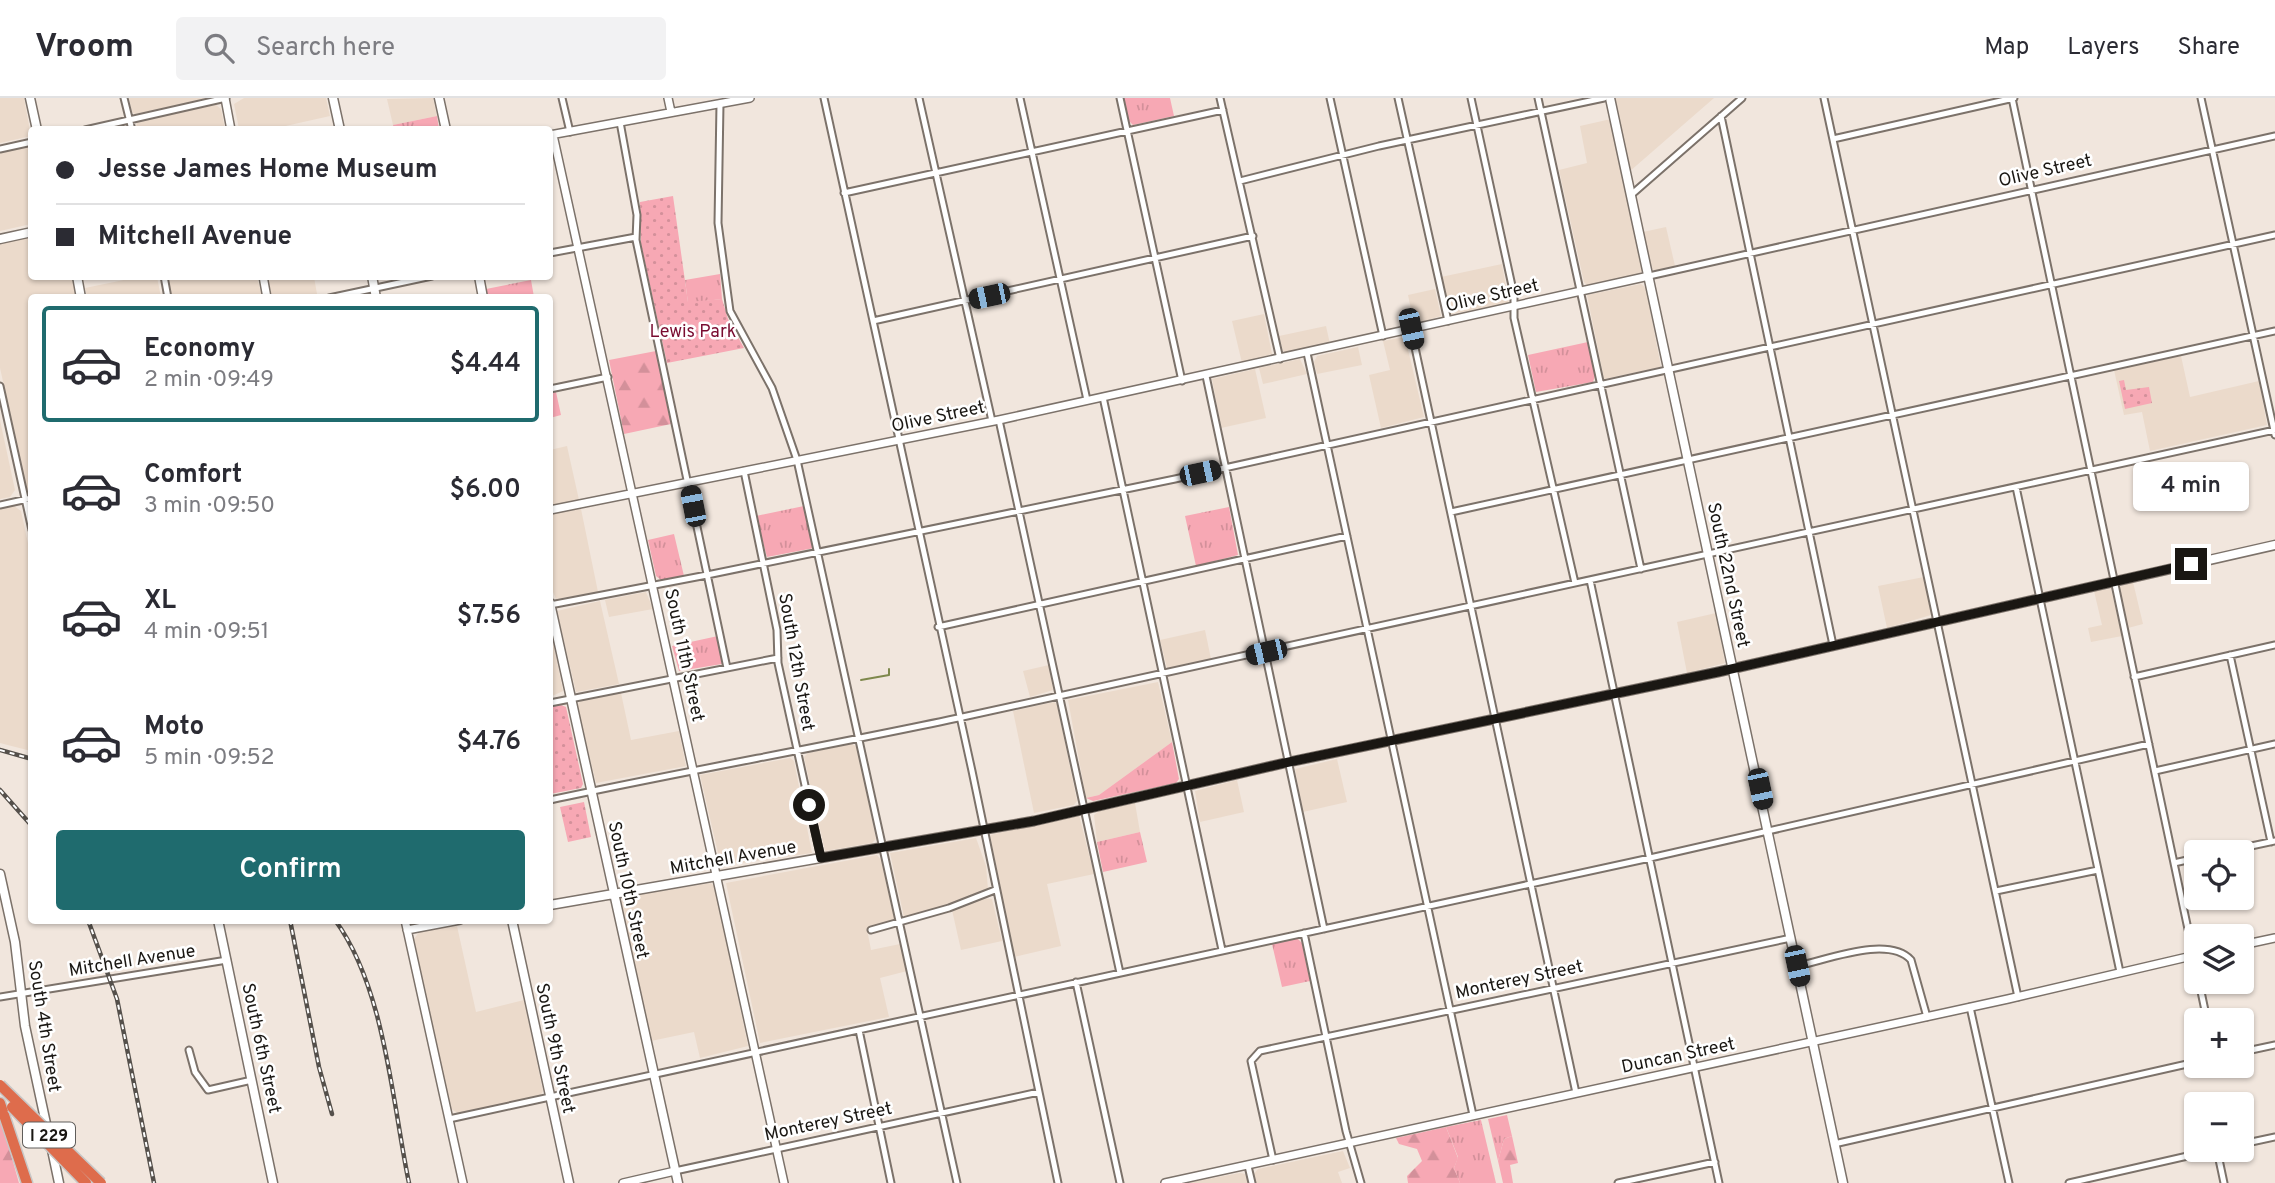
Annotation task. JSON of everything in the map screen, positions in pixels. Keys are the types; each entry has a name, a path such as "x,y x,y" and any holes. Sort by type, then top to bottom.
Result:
{"highway":[{"name":"I 229","path":"0,1085 101,1183"},
{"name":"I 229","path":"0,1094 88,1183"},
{"path":"0,1103 27,1183"},
{"path":"76,1160 88,1183"}],"main road":[{"path":"30,98 36,126"},
{"path":"332,98 339,126"},
{"path":"439,98 445,126"},
{"name":"South 22nd Street","path":"1610,98 1843,1183"},
{"path":"0,239 28,233"},
{"name":"Mitchell Avenue","path":"553,904 982,832 1289,762 1734,668 2275,545"},
{"name":"South 10th Street","path":"553,618 678,1183"},
{"name":"South 4th Street","path":"0,874 15,942 25,1026 58,1183"},
{"name":"South 6th Street","path":"219,924 274,1183"},
{"name":"South 9th Street","path":"513,924 569,1183"}],"street":[{"path":"124,98 131,126"},
{"path":"103,126 225,98 231,126"},
{"path":"562,98 570,132"},
{"path":"668,98 671,113"},
{"path":"553,135 750,98"},
{"path":"824,98 1058,1183"},
{"path":"919,98 965,301 1020,511 1120,973"},
{"path":"1020,98 1087,400"},
{"path":"1119,98 1182,381"},
{"path":"1220,98 1280,359"},
{"path":"1330,98 1383,336"},
{"path":"1398,98 1448,321"},
{"path":"1471,98 1514,295 1513,306 1575,583"},
{"path":"1538,98 1641,569"},
{"path":"1240,181 1343,155 1604,98"},
{"path":"1631,195 1742,98"},
{"path":"1824,98 2018,997"},
{"path":"1833,139 2013,98 2188,924"},
{"path":"553,799 693,770 797,752 1164,674 1575,583 1709,557 1914,509 2275,431 2201,98"},
{"path":"720,104 718,223 730,311 772,388 796,460 957,1183"},
{"path":"844,193 1223,110"},
{"path":"1721,116 1833,645"},
{"path":"620,122 637,215 636,237 727,668"},
{"name":"Olive Street","path":"553,509 899,441 1206,376 2275,136"},
{"path":"0,149 28,143"},
{"name":"South 11th Street","path":"553,143 634,494 784,1183"},
{"path":"553,603 918,533 1225,468 2275,235"},
{"path":"873,321 1253,236"},
{"path":"553,252 636,237"},
{"path":"375,293 419,280"},
{"path":"1411,329 1576,1093"},
{"path":"1451,512 2275,331"},
{"path":"1307,353 1473,1115"},
{"path":"1206,376 1324,929"},
{"path":"553,388 608,377"},
{"path":"0,386 28,498 0,505"},
{"path":"1103,397 1222,950"},
{"name":"South 12th Street","path":"744,471 777,630 779,658 797,752 821,858"},
{"path":"2016,487 2120,972"},
{"path":"939,627 1347,536"},
{"path":"1590,580 1719,1183"},
{"path":"2134,677 2275,645"},
{"path":"2230,655 2273,841 2254,845"},
{"path":"553,702 779,658"},
{"path":"449,1119 1973,787 2149,744"},
{"path":"2155,771 2275,744"},
{"path":"2174,863 2184,861"},
{"path":"1996,891 2098,870"},
{"path":"871,930 900,923 995,890"},
{"path":"406,924 463,1183"},
{"path":"407,930 439,924"},
{"path":"1304,933 1349,1143 1361,1183"},
{"name":"Monterey Street","path":"1273,1160 1251,1061 1254,1054 1327,1036 1791,938"},
{"path":"2254,942 2275,938"},
{"path":"1797,966 1879,948 1895,950 1911,960 1927,1017"},
{"name":"Duncan Street","path":"1165,1183 2018,997 2184,957"},
{"name":"Mitchell Avenue","path":"0,997 227,960"},
{"path":"1076,982 1121,1183"},
{"path":"1970,1007 2009,1183"},
{"path":"859,1030 891,1183"},
{"path":"2254,1049 2275,1045"},
{"path":"189,1050 195,1072 208,1090 252,1080"},
{"path":"1835,1144 2184,1065"},
{"name":"Monterey Street","path":"623,1183 1039,1092"},
{"path":"2254,1141 2275,1137"},
{"path":"2068,1183 2184,1157"},
{"path":"1618,1183 1715,1162"},
{"path":"2218,1162 2224,1183"},
{"path":"1248,1166 1252,1183"}],"shaded area":[{"path":"0,98 24,98 29,126 28,137 0,143"},
{"path":"129,98 210,98 135,114 132,112"},
{"path":"244,98 326,98 330,116 285,126 238,126 234,104"},
{"path":"433,98 437,116 393,125 387,99"},
{"path":"1614,98 1714,98 1629,172"},
{"path":"216,105 221,109 224,126 136,126 137,121"},
{"path":"1611,119 1642,271 1588,286 1584,282 1559,170 1587,163 1580,126"},
{"path":"28,146 28,225 0,231 0,152"},
{"path":"1666,227 1675,266 1655,271 1650,267 1643,232"},
{"path":"28,237 28,280 73,280 75,294 28,294 28,490 0,368 0,242"},
{"path":"1502,264 1509,304 1451,314 1441,277"},
{"path":"124,280 158,280 160,294 86,294 85,288"},
{"path":"168,280 258,280 261,294 171,294"},
{"path":"269,280 315,280 317,294 271,294"},
{"path":"1641,284 1646,288 1661,367 1604,379 1587,295"},
{"path":"1435,289 1441,316 1414,324 1408,295"},
{"path":"1264,314 1272,354 1242,363 1232,321"},
{"path":"1326,326 1330,344 1288,353 1283,351 1279,336"},
{"path":"1405,337 1424,417 1381,428 1369,375 1390,370 1383,341"},
{"path":"1358,347 1362,365 1317,374 1314,362 1317,356"},
{"path":"2181,356 2190,397 2259,381 2267,425 2150,451 2142,412 2124,415 2114,370"},
{"path":"1300,359 1307,374 1263,384 1259,368"},
{"path":"1255,369 1266,418 1221,428 1212,379"},
{"path":"0,420 15,490 10,497 0,499"},
{"path":"567,446 579,500 553,505 553,449"},
{"path":"14,506 21,511 28,543 28,750 0,743 0,509"},
{"path":"581,509 598,592 556,599 553,592 553,514"},
{"path":"1924,577 1931,615 1887,628 1878,586"},
{"path":"2133,582 2143,624 2128,628 2119,587"},
{"path":"2111,589 2122,636 2091,642 2088,628 2102,625 2094,591"},
{"path":"646,592 653,609 609,617 605,600"},
{"path":"600,601 619,684 576,692 557,611"},
{"path":"1716,613 1725,663 1687,673 1677,622"},
{"path":"1205,630 1211,659 1167,668 1160,640"},
{"path":"553,642 563,691 553,696"},
{"path":"1049,665 1053,690 1030,697 1023,671"},
{"path":"1158,682 1172,742 1099,795 1086,798 1068,700"},
{"path":"621,693 631,740 679,731 686,766 596,783 577,705 581,701"},
{"path":"1054,702 1057,704 1077,801 1074,805 1034,813 1013,711"},
{"path":"852,744 857,747 876,839 872,843 825,851 804,757 808,753"},
{"path":"790,758 794,761 812,853 721,866 700,775"},
{"path":"1337,759 1347,802 1303,812 1295,769"},
{"path":"1237,780 1244,812 1200,822 1195,791"},
{"path":"1135,803 1140,832 1097,842 1094,815 1099,811"},
{"path":"1079,815 1094,874 1047,884 1061,946 1014,957 990,835"},
{"path":"976,838 986,866 988,889 948,905 904,917 890,853"},
{"path":"877,855 881,860 895,922 867,929 871,950 900,944 907,971 880,978 889,1017 760,1043 726,883"},
{"path":"711,883 715,887 748,1046 700,1058 694,1032 651,1041 620,902 625,897"},
{"path":"983,898 992,899 1002,941 961,950 952,910"},
{"path":"457,926 476,1012 524,1000 543,1091 540,1096 458,1113 451,1109 414,939 419,932"},
{"path":"1343,1151 1350,1168 1338,1172 1342,1183 1255,1183 1253,1175 1258,1169"},
{"path":"1245,1174 1248,1183 1187,1183"}],"green space":[{"path":"1123,98 1170,98 1174,116 1133,125 1127,119"},
{"path":"437,116 439,126 393,126"},
{"name":"Lewis Park","path":"673,196 688,302 722,299 728,319 744,348 667,363 641,244 640,202"},
{"path":"720,274 722,299 688,303 685,280"},
{"path":"531,280 533,294 487,294 486,289"},
{"path":"1588,342 1595,376 1593,382 1536,392 1528,355"},
{"path":"656,351 671,424 624,434 609,360"},
{"path":"2124,380 2126,390 2149,387 2152,403 2125,409 2119,381"},
{"path":"553,392 556,392 561,415 553,417"},
{"path":"804,506 814,548 767,557 756,516"},
{"path":"1229,507 1238,555 1196,566 1185,516"},
{"path":"674,534 684,576 661,580 656,576 648,540"},
{"path":"718,636 722,664 679,671 672,646"},
{"path":"553,706 566,707 583,784 581,788 553,793"},
{"path":"1172,742 1179,779 1176,783 1093,801 1086,798 1099,795"},
{"path":"584,802 591,837 568,842 560,807"},
{"path":"1140,832 1147,862 1103,872 1097,842"},
{"path":"1297,938 1302,943 1310,981 1282,987 1272,944"},
{"path":"1507,1115 1512,1136 1504,1139 1498,1161 1488,1119"},
{"path":"0,1116 19,1183 0,1183"},
{"path":"1481,1120 1496,1183 1460,1183 1454,1168 1458,1157 1446,1127"},
{"path":"1446,1127 1458,1158 1454,1168 1460,1183 1408,1183 1407,1176 1422,1161 1417,1149 1399,1144 1396,1138"},
{"path":"1512,1136 1518,1163 1510,1165 1513,1183 1503,1183 1498,1161 1504,1139"}],"waterway":[{"path":"861,680 889,675 889,669"}],"railway":[{"path":"0,750 28,758"},
{"path":"0,790 28,822"},
{"path":"89,924 117,999 154,1183"},
{"path":"291,924 319,1067 332,1114"},
{"path":"338,924 352,947 376,1011 409,1183"}],"route":[{"path":"809,805 821,858 982,832 1289,762 1718,672 2191,564"}]}
